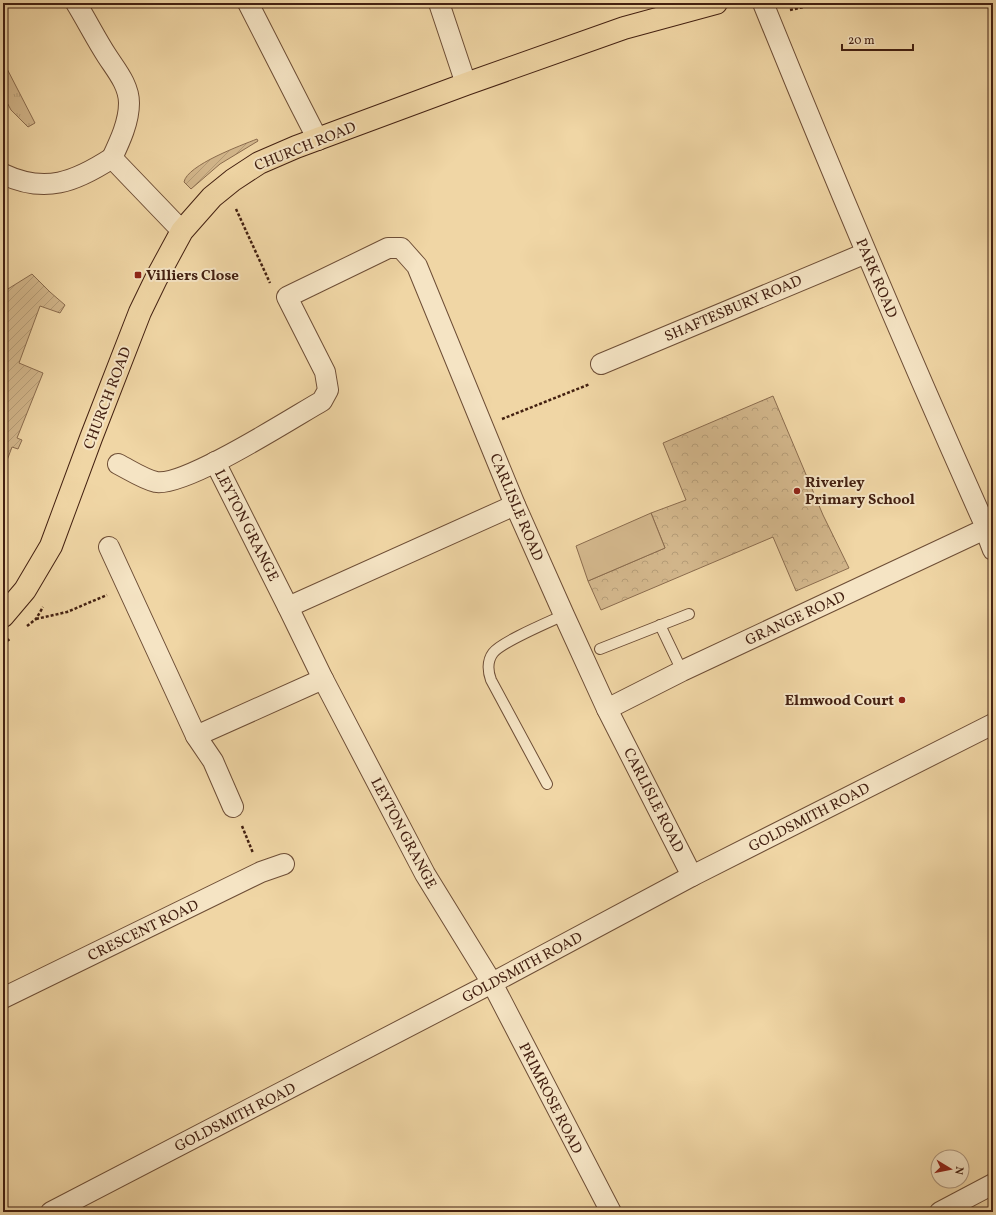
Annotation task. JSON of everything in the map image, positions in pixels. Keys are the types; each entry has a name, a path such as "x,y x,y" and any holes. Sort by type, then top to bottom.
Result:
{"main road":[{"name":"CHURCH ROAD","path":"3,616 24,590 51,546 140,312 156,279 182,231 212,197 233,180 259,163 318,140 466,84 624,28 692,8 716,3"}],"street":[{"path":"3,174 15,180 32,184 51,185 82,176 112,158 118,144 128,118 129,102 125,85 118,70 76,3"},
{"path":"248,3 318,140"},
{"path":"438,3 466,84"},
{"name":"PARK ROAD","path":"763,3 866,253 984,523 993,550"},
{"path":"112,158 182,231"},
{"name":"CARLISLE ROAD","path":"287,297 388,248 401,248 417,266 515,505 564,615 607,709 692,876"},
{"name":"SHAFTESBURY ROAD","path":"601,364 866,253"},
{"name":"LEYTON GRANGE","path":"287,297 325,372 328,390 322,401 215,462 323,679 425,874 492,983"},
{"path":"118,464 142,477 157,482 176,479 215,462"},
{"path":"288,607 515,505"},
{"name":"GRANGE ROAD","path":"607,709 682,671 985,529"},
{"path":"109,547 196,736 213,761 233,807"},
{"path":"196,736 323,679"},
{"name":"GOLDSMITH ROAD","path":"51,1212 492,983 692,876 993,724"},
{"name":"CRESCENT ROAD","path":"3,998 261,872 284,864"},
{"name":"PRIMROSE ROAD","path":"492,983 611,1212"},
{"path":"940,1212 993,1184"}],"lane":[{"path":"600,649 689,614"},
{"path":"547,784 491,680 489,675 489,666 491,656 501,646 564,615"},
{"path":"660,625 682,671"}],"path":[{"path":"236,210 272,286 287,297"},
{"path":"483,426 591,383 601,364"},
{"path":"36,619 67,612 128,586"},
{"path":"233,807 261,872"}],"green space":[{"path":"3,61 35,123 28,127 11,110 3,95"},
{"path":"257,139 258,141 220,164 191,189 184,182 187,176 204,163 216,156"},
{"path":"32,274 65,305 60,313 40,306 19,363 43,373 17,438 22,440 18,449 12,447 3,471 3,292"},
{"path":"773,396 823,515 849,568 796,591 773,537 601,610 588,581 665,548 651,513 686,500 663,443"},
{"path":"651,513 665,548 588,581 576,546"}],"place":[{"name":"Villiers Close","path":"138,275"},
{"name":"Riverley Primary School","path":"797,491"},
{"name":"Elmwood Court","path":"902,700"}]}
